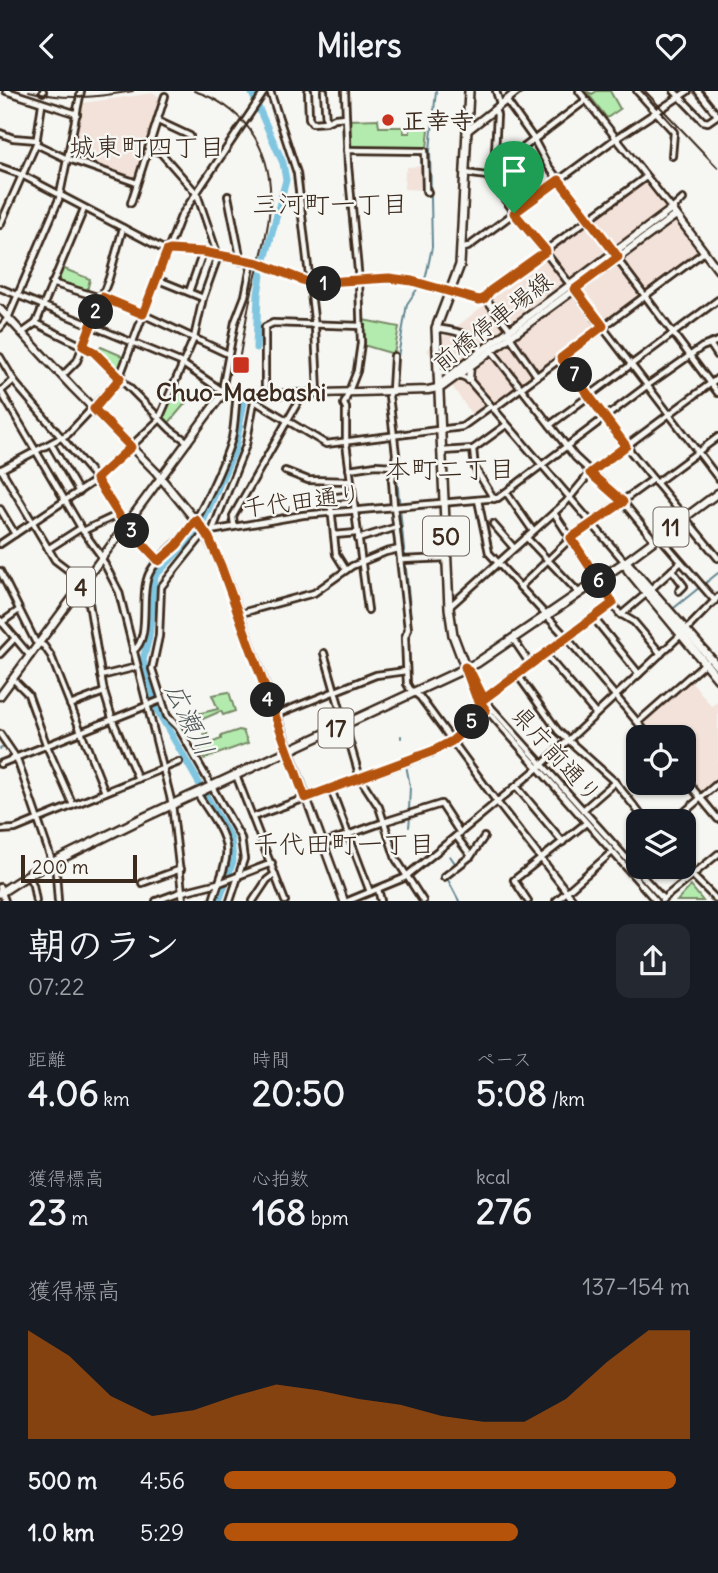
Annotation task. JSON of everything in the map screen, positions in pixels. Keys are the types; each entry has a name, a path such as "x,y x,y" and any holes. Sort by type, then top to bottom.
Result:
{"highway":[{"name":"50","path":"465,667 453,635 449,608 436,328 459,269 469,91"},
{"name":"17","path":"1,890 203,789 480,661 625,562"},
{"path":"625,562 714,663 718,678"}],"main road":[{"path":"467,131 519,91"},
{"path":"674,212 718,270"},
{"name":"前橋停車場線","path":"437,387 464,375 510,334 674,212"},
{"path":"0,309 161,478 203,526 221,566 274,716 346,901"},
{"name":"前橋停車場線","path":"464,375 481,351 510,334"},
{"name":"前橋停車場線","path":"437,387 451,375 464,375"},
{"path":"439,402 444,391 464,375"},
{"path":"224,392 258,395 428,390 437,387"},
{"name":"4","path":"0,696 224,392"},
{"name":"11","path":"625,562 718,493"}],"street":[{"path":"6,91 77,114"},
{"path":"0,328 8,317 60,197 80,91"},
{"path":"84,582 56,561 0,469 62,438 94,409 120,378 181,216 267,91 297,173 315,324 318,393"},
{"path":"308,91 312,123 346,117"},
{"path":"324,91 326,122"},
{"path":"345,91 347,150 359,281 361,348 357,371 344,404 350,481 368,610"},
{"path":"496,91 500,105 534,140 546,163 617,254 718,393"},
{"path":"579,91 674,212 684,199"},
{"path":"636,91 674,132 672,156"},
{"path":"674,91 703,121 708,122 718,116 698,91"},
{"path":"461,249 468,247 688,91"},
{"path":"131,204 165,96"},
{"path":"494,170 586,100"},
{"path":"0,224 36,142 41,104"},
{"path":"490,181 494,170 500,105"},
{"path":"158,121 190,136"},
{"path":"0,133 36,142 68,159 137,183"},
{"path":"0,544 96,479 159,419 194,338 203,298 218,256 196,193 161,153 149,148"},
{"path":"347,150 425,151 428,192"},
{"path":"504,163 532,200"},
{"path":"0,167 22,175 167,251 203,252 264,265 310,283 400,279 449,293 484,299 489,301 537,376"},
{"path":"465,173 486,175 718,478"},
{"path":"484,299 490,291 646,177"},
{"path":"228,197 241,261"},
{"path":"22,333 36,323 84,209"},
{"path":"62,376 77,361 102,297 123,228"},
{"path":"188,292 203,252"},
{"path":"256,404 324,444 462,427 521,388 704,252"},
{"path":"224,392 228,354 252,263"},
{"path":"156,279 203,298"},
{"path":"52,283 102,297 228,354"},
{"path":"0,288 183,363 224,392"},
{"path":"550,425 718,300"},
{"path":"36,323 94,352 159,419 188,442"},
{"path":"213,901 226,859 225,842 178,727 167,716 159,701 152,666 159,636 161,585 203,526 246,445 258,395 264,328 273,323 361,326"},
{"path":"436,328 467,334 481,351"},
{"path":"473,449 475,468 494,499 689,356 718,341"},
{"path":"710,344 718,356"},
{"path":"346,901 407,876 458,835 542,764 716,599 623,502 590,473 492,351"},
{"path":"394,356 389,410 396,454 393,466 394,506 399,549 403,560 408,629 407,684 420,697 497,802 575,901"},
{"path":"0,357 14,380 96,479 126,526 159,561"},
{"path":"561,358 604,418 718,558"},
{"path":"437,365 442,373 451,375"},
{"path":"464,375 625,562"},
{"path":"449,608 569,499 590,473 718,378"},
{"path":"14,380 0,391 120,592 136,667 165,768 181,869 183,901"},
{"path":"234,525 233,516 298,402 299,394"},
{"path":"133,651 142,636 147,579 159,561 203,526 231,441 237,395"},
{"path":"441,451 473,449 506,425"},
{"path":"520,587 571,538 718,437"},
{"path":"51,444 79,492"},
{"path":"349,469 376,465 393,466"},
{"path":"285,471 308,479 350,481"},
{"path":"506,492 533,531"},
{"path":"345,570 337,554 331,513 332,496 352,495"},
{"name":"千代田通り","path":"203,526 234,525 394,506 494,499"},
{"path":"478,500 489,553 566,637 640,725"},
{"path":"0,509 15,534"},
{"path":"554,513 621,615 634,622 661,654"},
{"path":"48,549 82,530 119,515"},
{"path":"493,524 514,548"},
{"path":"334,535 357,536 397,527"},
{"path":"526,537 579,593"},
{"path":"238,614 314,593 345,570 399,549"},
{"path":"403,560 447,558"},
{"path":"621,615 681,562"},
{"path":"0,571 35,641 51,656 105,793"},
{"path":"671,571 684,586 678,591"},
{"path":"77,593 89,603 104,692 113,721 138,779"},
{"path":"484,699 613,603"},
{"path":"19,610 1,622 30,656"},
{"path":"593,617 639,674"},
{"path":"0,654 15,638"},
{"path":"513,639 530,664"},
{"path":"324,653 360,778 379,807 394,855 423,901"},
{"path":"545,654 596,713"},
{"path":"638,722 714,663"},
{"path":"101,676 136,667"},
{"name":"県庁前通り","path":"465,667 484,699 626,863"},
{"name":"県庁前通り","path":"465,667 476,697 486,710 612,852 626,863"},
{"path":"274,716 376,675 406,671"},
{"path":"517,674 556,728 615,782 636,809"},
{"path":"13,679 28,694 47,747 73,805"},
{"path":"70,705 104,692"},
{"path":"0,764 159,701"},
{"path":"253,817 433,751 452,741 486,710"},
{"path":"0,734 17,759 56,873 58,901"},
{"path":"0,830 15,829 179,762"},
{"path":"236,775 285,901"},
{"path":"583,810 615,782"},
{"path":"687,809 718,783"},
{"path":"516,786 563,842"},
{"path":"203,789 241,838 244,859 230,901"},
{"path":"331,789 370,892"},
{"path":"696,792 718,819"},
{"path":"322,844 384,821 442,804 471,856"},
{"path":"528,901 514,880 586,823"},
{"path":"444,877 471,856 484,837"},
{"path":"556,901 612,852"},
{"path":"696,872 718,854"},
{"path":"156,901 233,879 272,863"},
{"path":"142,883 181,869"},
{"path":"253,901 267,880 275,874"},
{"path":"28,875 33,883 36,901"},
{"name":"県庁前通り","path":"641,879 660,900"},
{"path":"660,900 687,879"},
{"path":"696,879 718,901"},
{"path":"378,889 381,901"},
{"path":"1,890 5,901"}],"shaded area":[{"path":"154,93 162,99 137,180 74,159 83,103"},
{"path":"424,166 425,190 404,189 407,167"},
{"path":"652,173 704,252 477,422 427,350"},
{"path":"690,679 711,706 718,702 718,781 699,793 696,789 696,725 640,723"}],"green space":[{"path":"586,91 592,94 597,91 610,91 620,109 607,118"},
{"path":"378,119 379,127 403,127 404,133 410,133 410,126 429,129 427,148 349,147 349,120"},
{"path":"504,165 517,182 503,192 493,179 494,171"},
{"path":"62,268 90,279 87,291 55,281"},
{"path":"363,320 399,327 394,354 363,345"},
{"path":"101,347 120,355 124,360 119,373 96,352"},
{"path":"173,389 189,399 168,424 162,417"},
{"path":"229,692 235,711 223,715 221,711 196,722 193,715 218,709 212,695"},
{"path":"243,731 248,743 204,759 198,747 208,743 204,734 207,733 211,743 221,739 221,736"},
{"path":"691,886 703,901 677,901"}],"waterway":[{"name":"広瀬川","path":"251,91 283,163 286,180 261,275 256,348"},
{"path":"396,368 407,304 426,276 432,247 430,150 436,91"},
{"path":"392,399 396,433"},
{"name":"広瀬川","path":"219,901 233,861 231,839 156,708 143,660 149,637 155,576 191,538 204,519 235,449 244,402"},
{"path":"396,438 397,460"},
{"path":"396,469 411,618"},
{"path":"703,585 718,573"},
{"path":"674,608 700,587"},
{"path":"406,765 410,786 409,810"},
{"path":"409,827 410,817"},
{"path":"450,856 459,869 454,872"},
{"path":"427,865 430,862"},
{"path":"447,878 459,901"}],"railway":[{"path":"29,91 81,97 133,91"},
{"path":"194,91 225,106 245,123 261,149 267,169 270,209 240,355"},
{"path":"645,91 718,168"}],"place":[{"name":"正幸寺","path":"388,120"},
{"name":"Chuo-Maebashi","path":"241,365"}],"district":[{"name":"城東町四丁目","path":"147,146"},
{"name":"三河町一丁目","path":"330,203"},
{"name":"本町二丁目","path":"450,468"},
{"name":"千代田町一丁目","path":"344,843"}],"route":[{"path":"559,180 618,257 575,289 603,326 561,358 626,446 590,473 623,502 571,538 613,603 484,699 465,667 476,697 486,710 448,744 305,798 224,573 205,532 196,520 177,545 159,561 126,526 96,479 131,447 94,409 120,378 94,352 83,346 102,297 143,314 167,251 170,250 203,252 259,263 310,283 389,278 484,299 490,291 546,251 514,213 559,180"}]}
